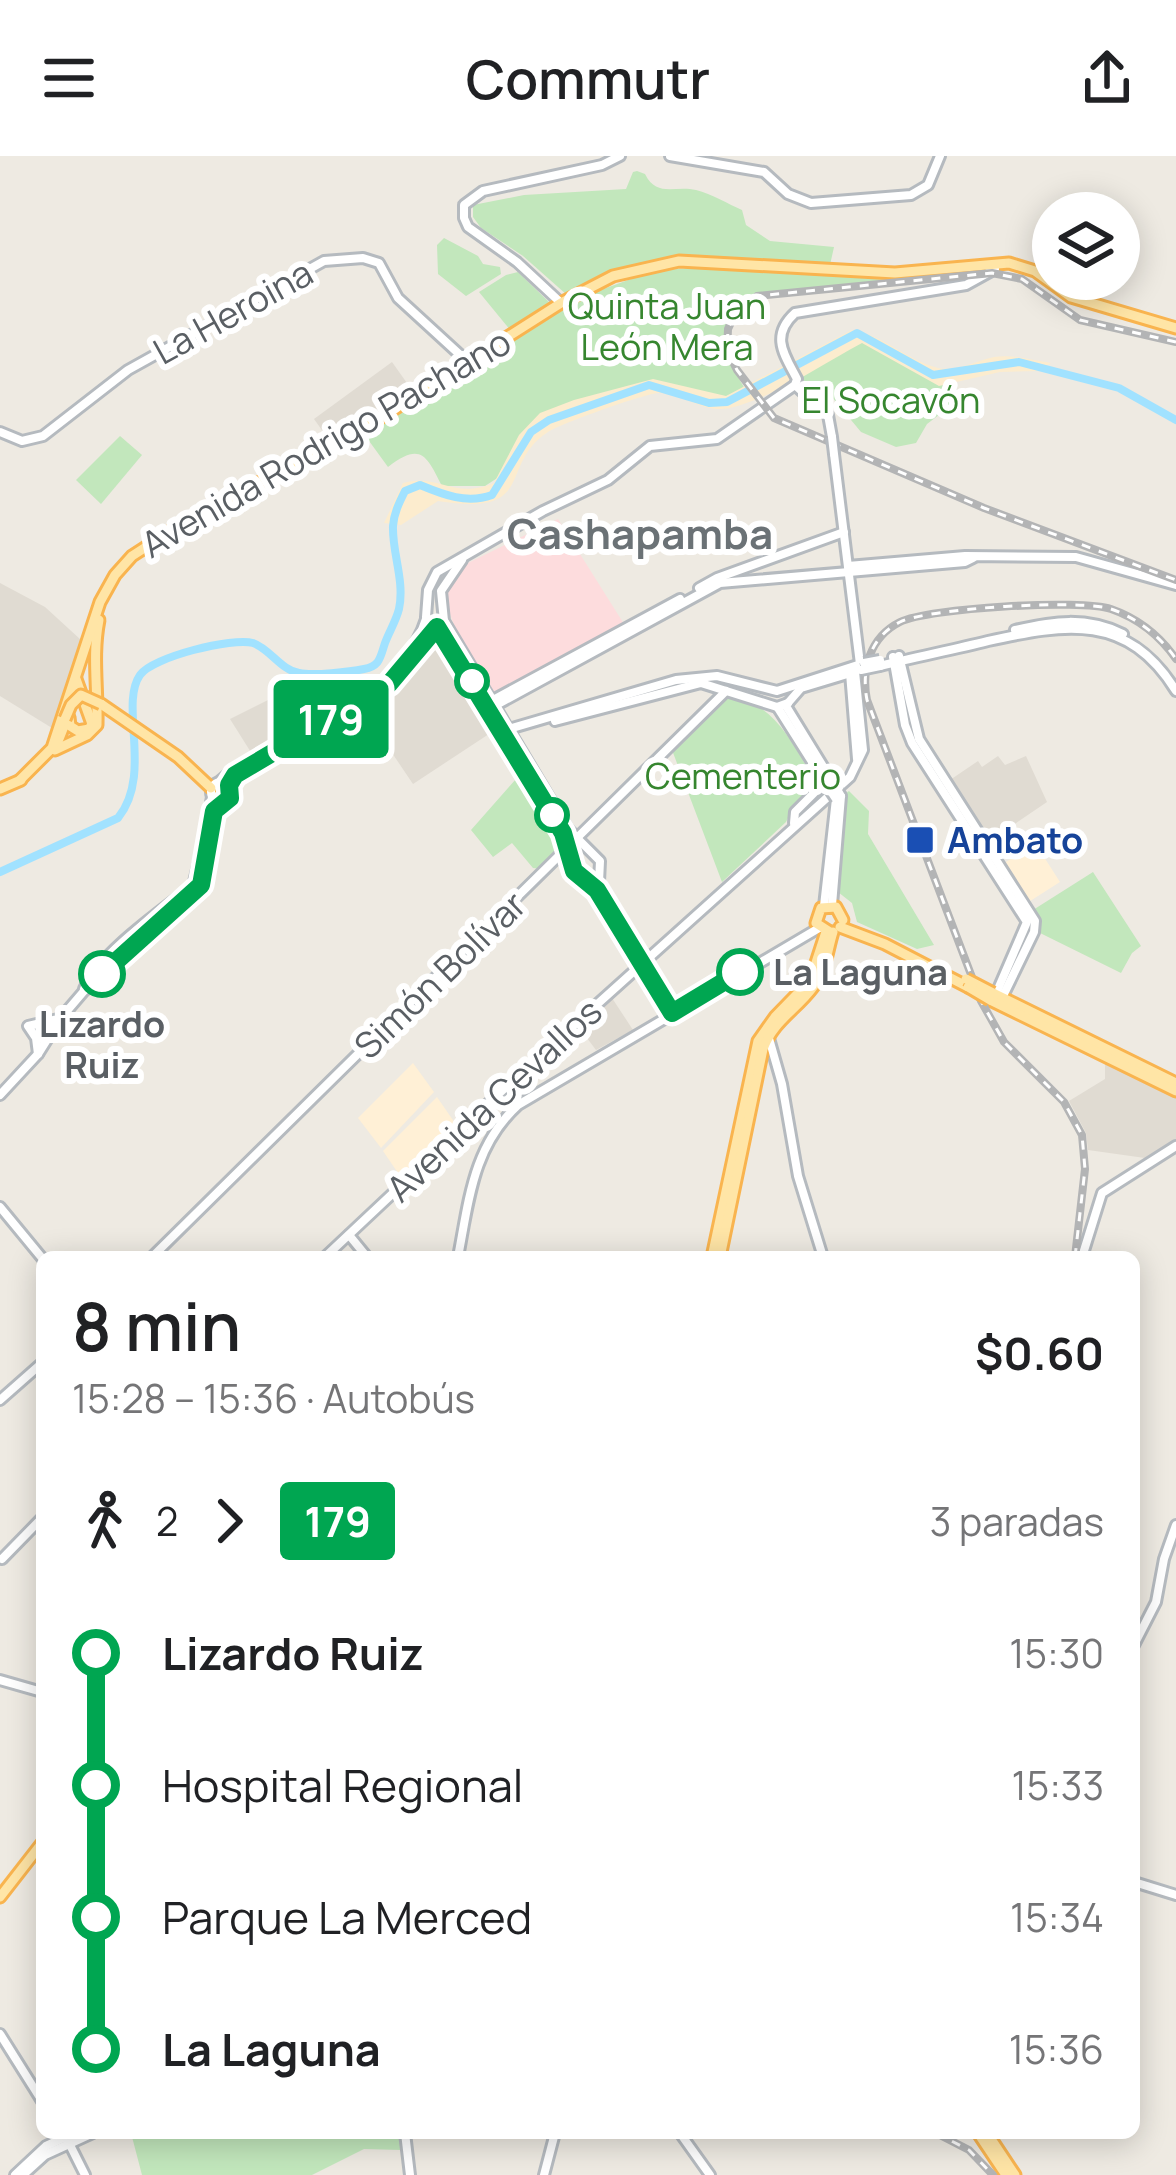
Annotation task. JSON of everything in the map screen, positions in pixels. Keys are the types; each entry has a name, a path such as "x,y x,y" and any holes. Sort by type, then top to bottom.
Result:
{"main road":[{"name":"Avenida Rodrigo Pachano","path":"88,695 80,682 87,651 115,581 151,545 399,412 562,304 629,270 679,261 896,273 1028,268 1071,297 1176,330"},
{"name":"Avenida Rodrigo Pachano","path":"0,789 20,780 53,749 106,588 142,548 374,422 470,364"},
{"path":"53,749 87,735 97,725 93,672 98,626"},
{"path":"66,717 77,731 92,724 76,687 76,674"},
{"path":"53,749 74,700 88,695 216,785"},
{"path":"66,717 80,698 101,704"},
{"path":"718,1251 767,1032 810,981 820,960 826,927 841,912 828,906 816,914 826,927 967,983 1176,1087"},
{"path":"0,1897 36,1852"},
{"path":"982,2139 1011,2175"},
{"path":"990,2139 1011,2175"}],"street":[{"path":"562,304 517,262 469,227 464,205 482,190 602,165 620,156"},
{"path":"670,156 764,172 788,194 811,203 898,196 924,189 940,156"},
{"name":"La Heroina","path":"0,432 22,441 43,436 128,370 324,261 363,258 379,263 398,298 470,364"},
{"path":"198,885 216,785 235,768 353,702 389,675 409,655 427,614 432,578 543,511 608,480 650,446 717,440 795,380 782,354 782,328 791,315 803,309 958,287 978,281 994,267"},
{"name":"Avenida Cevallos","path":"644,961 850,777 862,758 856,627 832,437 828,416 795,380"},
{"path":"491,705 717,578 844,532"},
{"path":"491,705 720,583 973,558 1076,557 1176,586"},
{"path":"216,785 389,684 438,625 443,585 462,559"},
{"path":"427,614 441,610"},
{"path":"427,614 509,731 568,829 600,862 598,882 674,1011"},
{"path":"729,687 779,690 1046,622 1088,622 1139,642 1162,662 1176,687"},
{"path":"897,659 919,739 1034,916 995,999"},
{"path":"781,705 801,688 858,668"},
{"path":"509,731 690,683 729,687 781,705"},
{"name":"Simón Bolívar","path":"158,1251 729,687"},
{"path":"779,690 772,696 838,801 828,906"},
{"path":"509,731 563,833 578,878 597,890 644,961"},
{"name":"Avenida Cevallos","path":"328,1251 853,768 859,731"},
{"path":"794,823 795,812 828,781"},
{"path":"216,785 222,802"},
{"path":"0,1095 38,1054 84,991 198,885 214,811 231,795 216,785"},
{"path":"459,1251 477,1164 504,1118 538,1090 826,927"},
{"path":"38,1054 28,1026 60,1019"},
{"path":"767,1032 782,1084 798,1176 821,1251"},
{"path":"1084,1251 1102,1193 1176,1146"},
{"path":"0,1207 37,1251"},
{"path":"348,1233 362,1251"},
{"path":"0,1400 36,1368"},
{"path":"1140,1634 1156,1603 1176,1525"},
{"path":"1,1558 36,1526"},
{"path":"0,1680 36,1690"},
{"path":"1140,1884 1176,1895"},
{"path":"0,2034 36,2091"},
{"path":"19,2175 36,2154 63,2139"},
{"path":"69,2139 85,2175"},
{"path":"406,2139 410,2175"},
{"path":"544,2175 553,2139"},
{"path":"684,2139 710,2175"}],"shaded area":[{"path":"392,362 414,393 329,440 314,419"},
{"path":"558,519 624,624 495,694 457,634 446,602 448,587 468,563"},
{"path":"0,583 45,607 81,640 52,728 0,696"},
{"path":"432,640 442,647 495,730 413,784 363,710 404,683"},
{"path":"274,697 292,731 252,754 230,719"},
{"path":"998,756 1005,765 1026,756 1047,802 991,840 950,780 978,761 982,767"},
{"path":"1007,840 1016,854 1035,843 1060,882 1027,903 1003,864 1012,858 1002,843"},
{"path":"610,995 633,1030 596,1050 578,1026"},
{"path":"1105,1060 1176,1093 1176,1139 1169,1149 1152,1159 1088,1150 1086,1133 1069,1101 1105,1079"},
{"path":"413,1063 434,1092 381,1148 358,1118"},
{"path":"437,1097 455,1123 400,1176 383,1151"}],"green space":[{"path":"637,171 655,186 696,190 742,210 746,225 770,241 834,247 830,265 728,259 663,262 599,279 567,295 473,217 473,205 524,195 626,189"},
{"path":"444,238 478,256 483,264 500,267 501,274 466,296 438,274 437,245"},
{"name":"Quinta Juan León Mera","path":"703,267 892,280 757,293 732,316 724,337 745,389 725,400 658,383 548,417 502,475 485,486 442,486 427,460 416,454 388,467 364,434 584,296 653,271"},
{"path":"518,272 551,304 511,331 479,292"},
{"name":"El Socavón","path":"851,337 956,377 941,396 952,405 927,424 916,443 896,447 861,432 832,397 805,383 798,370"},
{"path":"120,436 142,455 101,504 76,480"},
{"name":"Cementerio","path":"736,697 775,720 817,784 786,822 722,882 672,750 723,700"},
{"path":"516,779 524,780 559,837 559,851 541,869 533,868 512,843 493,857 471,830"},
{"name":"La Laguna","path":"849,791 869,811 868,834 934,945 917,949 857,922 852,903 838,892 843,795"},
{"path":"1093,872 1141,946 1121,973 1038,932 1033,910"},
{"path":"133,2139 401,2139 401,2150 364,2149 312,2175 142,2175"}],"sand":[{"path":"852,330 938,368 1001,356 1051,363 1038,371 1000,372 939,386 862,343 782,388 730,408 712,408 660,393 586,416 548,432 533,445 512,485 491,502 438,501 401,525 384,523 403,483 427,481 468,489 494,483 519,435 540,413 653,379 726,396"}],"waterway":[{"path":"0,872 118,818 133,782 134,688 147,668 194,650 243,642 259,646 299,673 350,671 376,663 399,609 393,526 405,491 420,485 465,498 492,495 531,432 549,420 649,385 709,403 727,402 857,333 933,375 1019,362 1119,388 1176,420"}],"railway":[{"path":"1176,342 1080,320 1022,279 992,273 757,296 734,316 727,350 774,418 984,508 1176,580"},
{"path":"1076,1251 1085,1169 1082,1135 1064,1102 1004,1042 981,1001 867,700 865,677 875,645 900,622 971,609 1038,605 1111,609 1147,629 1176,659"},
{"path":"948,2139 969,2150 993,2175"}],"bus line":[{"name":"179","path":"102,974 201,885 214,811 230,798 229,785 235,775 389,684 437,627 563,833 578,878 597,890 672,1013 740,972"}],"place":[{"name":"Ambato","path":"920,840"},
{"name":"La Laguna","path":"740,972"},
{"name":"Lizardo Ruiz","path":"102,974"}],"district":[{"name":"Cashapamba","path":"640,534"}]}
